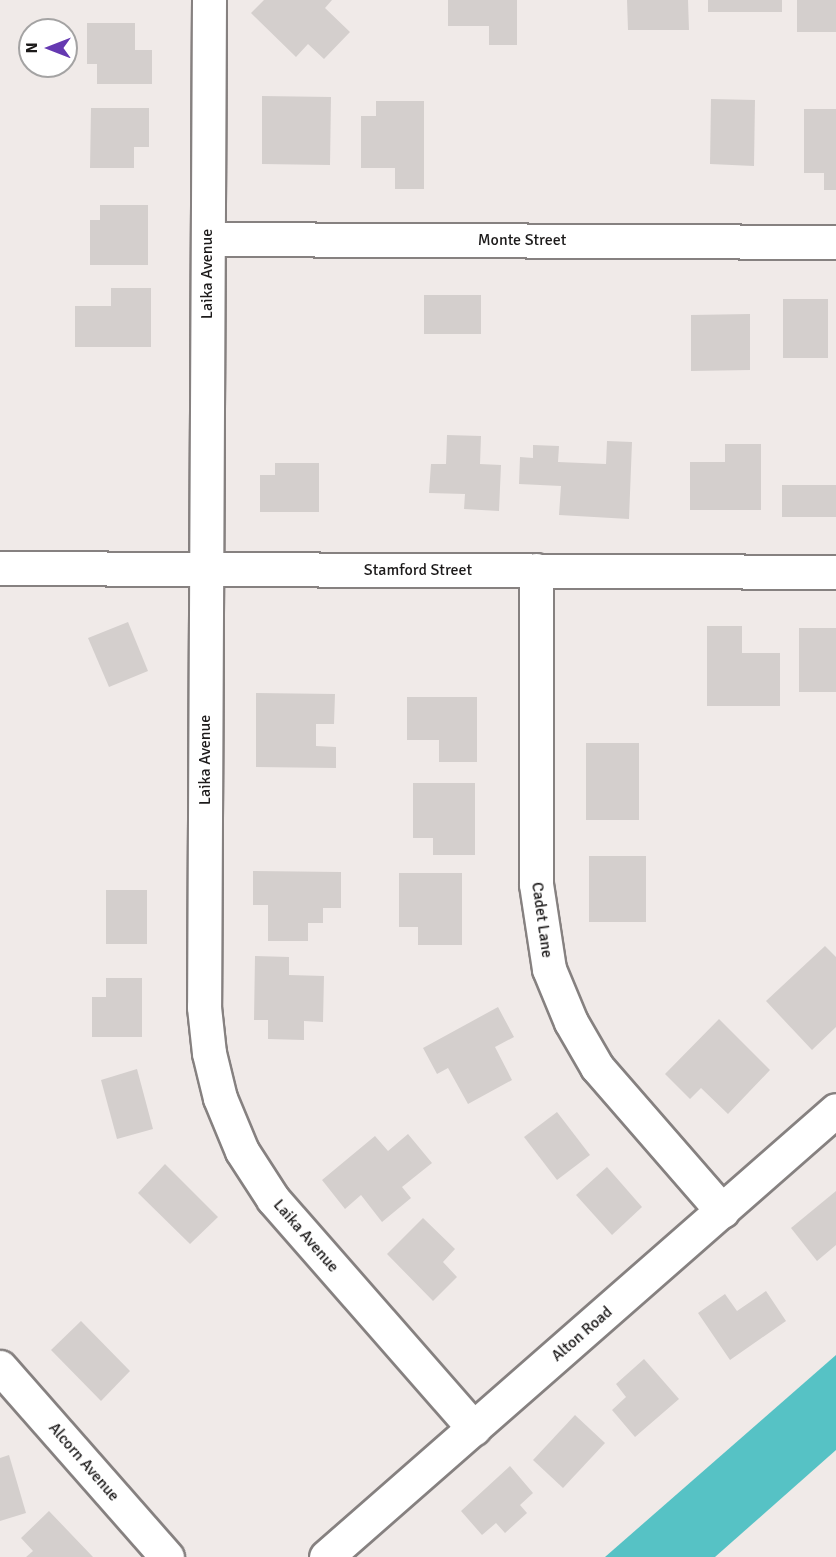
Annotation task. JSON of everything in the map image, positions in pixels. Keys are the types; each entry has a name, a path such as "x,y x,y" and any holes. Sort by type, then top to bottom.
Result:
{"street":[{"name":"Laika Avenue","path":"208,0 204,1008 209,1053 220,1098 242,1151 273,1199 474,1429"},
{"name":"Monte Street","path":"208,239 836,242"},
{"name":"Stamford Street","path":"0,568 836,572"},
{"name":"Cadet Lane","path":"536,570 536,884 549,969 571,1022 597,1066 722,1211"},
{"name":"Alton Road","path":"326,1557 836,1110"},
{"name":"Alcorn Avenue","path":"0,1367 167,1557"}],"water":[{"path":"836,1355 836,1450 715,1557 605,1557"}],"building":[{"path":"264,0 332,0 325,8 350,32 324,59 308,44 296,57 251,13"},
{"path":"448,0 517,0 517,45 489,45 489,26 448,26"},
{"path":"627,0 688,0 689,30 628,30"},
{"path":"708,0 782,0 782,12 708,12"},
{"path":"797,0 836,0 836,32 797,32"},
{"path":"87,23 135,23 135,50 152,50 152,84 97,84 97,64 87,64"},
{"path":"262,96 331,97 330,165 262,164"},
{"path":"711,99 755,100 754,166 710,164"},
{"path":"376,101 424,101 424,189 395,189 395,168 361,168 361,116 376,116"},
{"path":"91,108 149,108 149,147 134,147 134,168 90,168"},
{"path":"804,109 836,109 836,190 824,190 824,173 804,173"},
{"path":"100,205 148,205 148,265 90,265 90,220 100,220"},
{"path":"111,288 151,288 151,347 75,347 75,306 111,306"},
{"path":"424,295 481,295 481,334 424,334"},
{"path":"783,299 828,299 828,358 783,358"},
{"path":"750,314 750,370 691,371 691,315"},
{"path":"447,435 481,436 480,464 501,465 499,511 464,509 465,494 429,493 431,464 446,464"},
{"path":"607,441 632,442 629,519 559,515 561,486 519,484 520,457 533,458 533,445 559,446 558,462 606,464"},
{"path":"725,444 761,444 761,510 690,510 690,462 725,462"},
{"path":"275,463 319,463 319,512 260,512 260,475 275,475"},
{"path":"782,485 836,485 836,517 782,517"},
{"path":"128,622 148,671 109,687 88,638"},
{"path":"707,626 742,626 742,653 780,653 780,706 707,706"},
{"path":"799,628 836,628 836,692 799,692"},
{"path":"256,693 335,694 334,724 316,724 316,746 336,747 336,768 256,767"},
{"path":"407,697 477,697 477,762 439,762 439,740 407,740"},
{"path":"586,743 639,743 639,820 586,820"},
{"path":"413,783 475,783 475,855 433,855 433,838 413,838"},
{"path":"589,856 646,856 646,922 589,922"},
{"path":"253,871 341,872 341,908 323,908 323,923 308,923 308,941 268,941 268,905 253,905"},
{"path":"399,873 462,873 462,945 418,945 418,927 399,927"},
{"path":"106,890 147,890 147,944 106,944"},
{"path":"825,946 836,957 836,1027 812,1050 766,1001"},
{"path":"255,956 289,957 289,975 324,976 323,1022 304,1021 304,1040 268,1039 268,1020 254,1020"},
{"path":"106,978 142,978 142,1037 92,1037 92,997 106,997"},
{"path":"498,1007 514,1037 495,1047 512,1080 468,1104 448,1068 437,1074 423,1048"},
{"path":"719,1019 770,1070 728,1114 701,1088 690,1099 665,1074"},
{"path":"137,1069 153,1129 117,1139 101,1080"},
{"path":"557,1112 590,1155 557,1180 524,1137"},
{"path":"408,1134 432,1163 402,1187 411,1198 382,1222 361,1195 345,1209 322,1180 375,1136 388,1151"},
{"path":"165,1164 218,1217 190,1244 138,1193"},
{"path":"607,1167 642,1207 612,1235 576,1195"},
{"path":"836,1191 836,1245 817,1261 791,1228"},
{"path":"423,1218 455,1249 443,1262 457,1277 433,1301 387,1254"},
{"path":"766,1291 786,1321 730,1360 698,1313 725,1294 737,1311"},
{"path":"81,1321 130,1371 101,1401 51,1350"},
{"path":"644,1359 679,1399 635,1437 612,1410 626,1397 616,1384"},
{"path":"575,1415 605,1443 563,1488 533,1460"},
{"path":"9,1455 26,1513 0,1521 0,1458"},
{"path":"510,1466 533,1493 520,1505 527,1513 505,1533 496,1523 482,1535 461,1511"},
{"path":"49,1511 93,1557 26,1557 33,1551 21,1538"}]}
